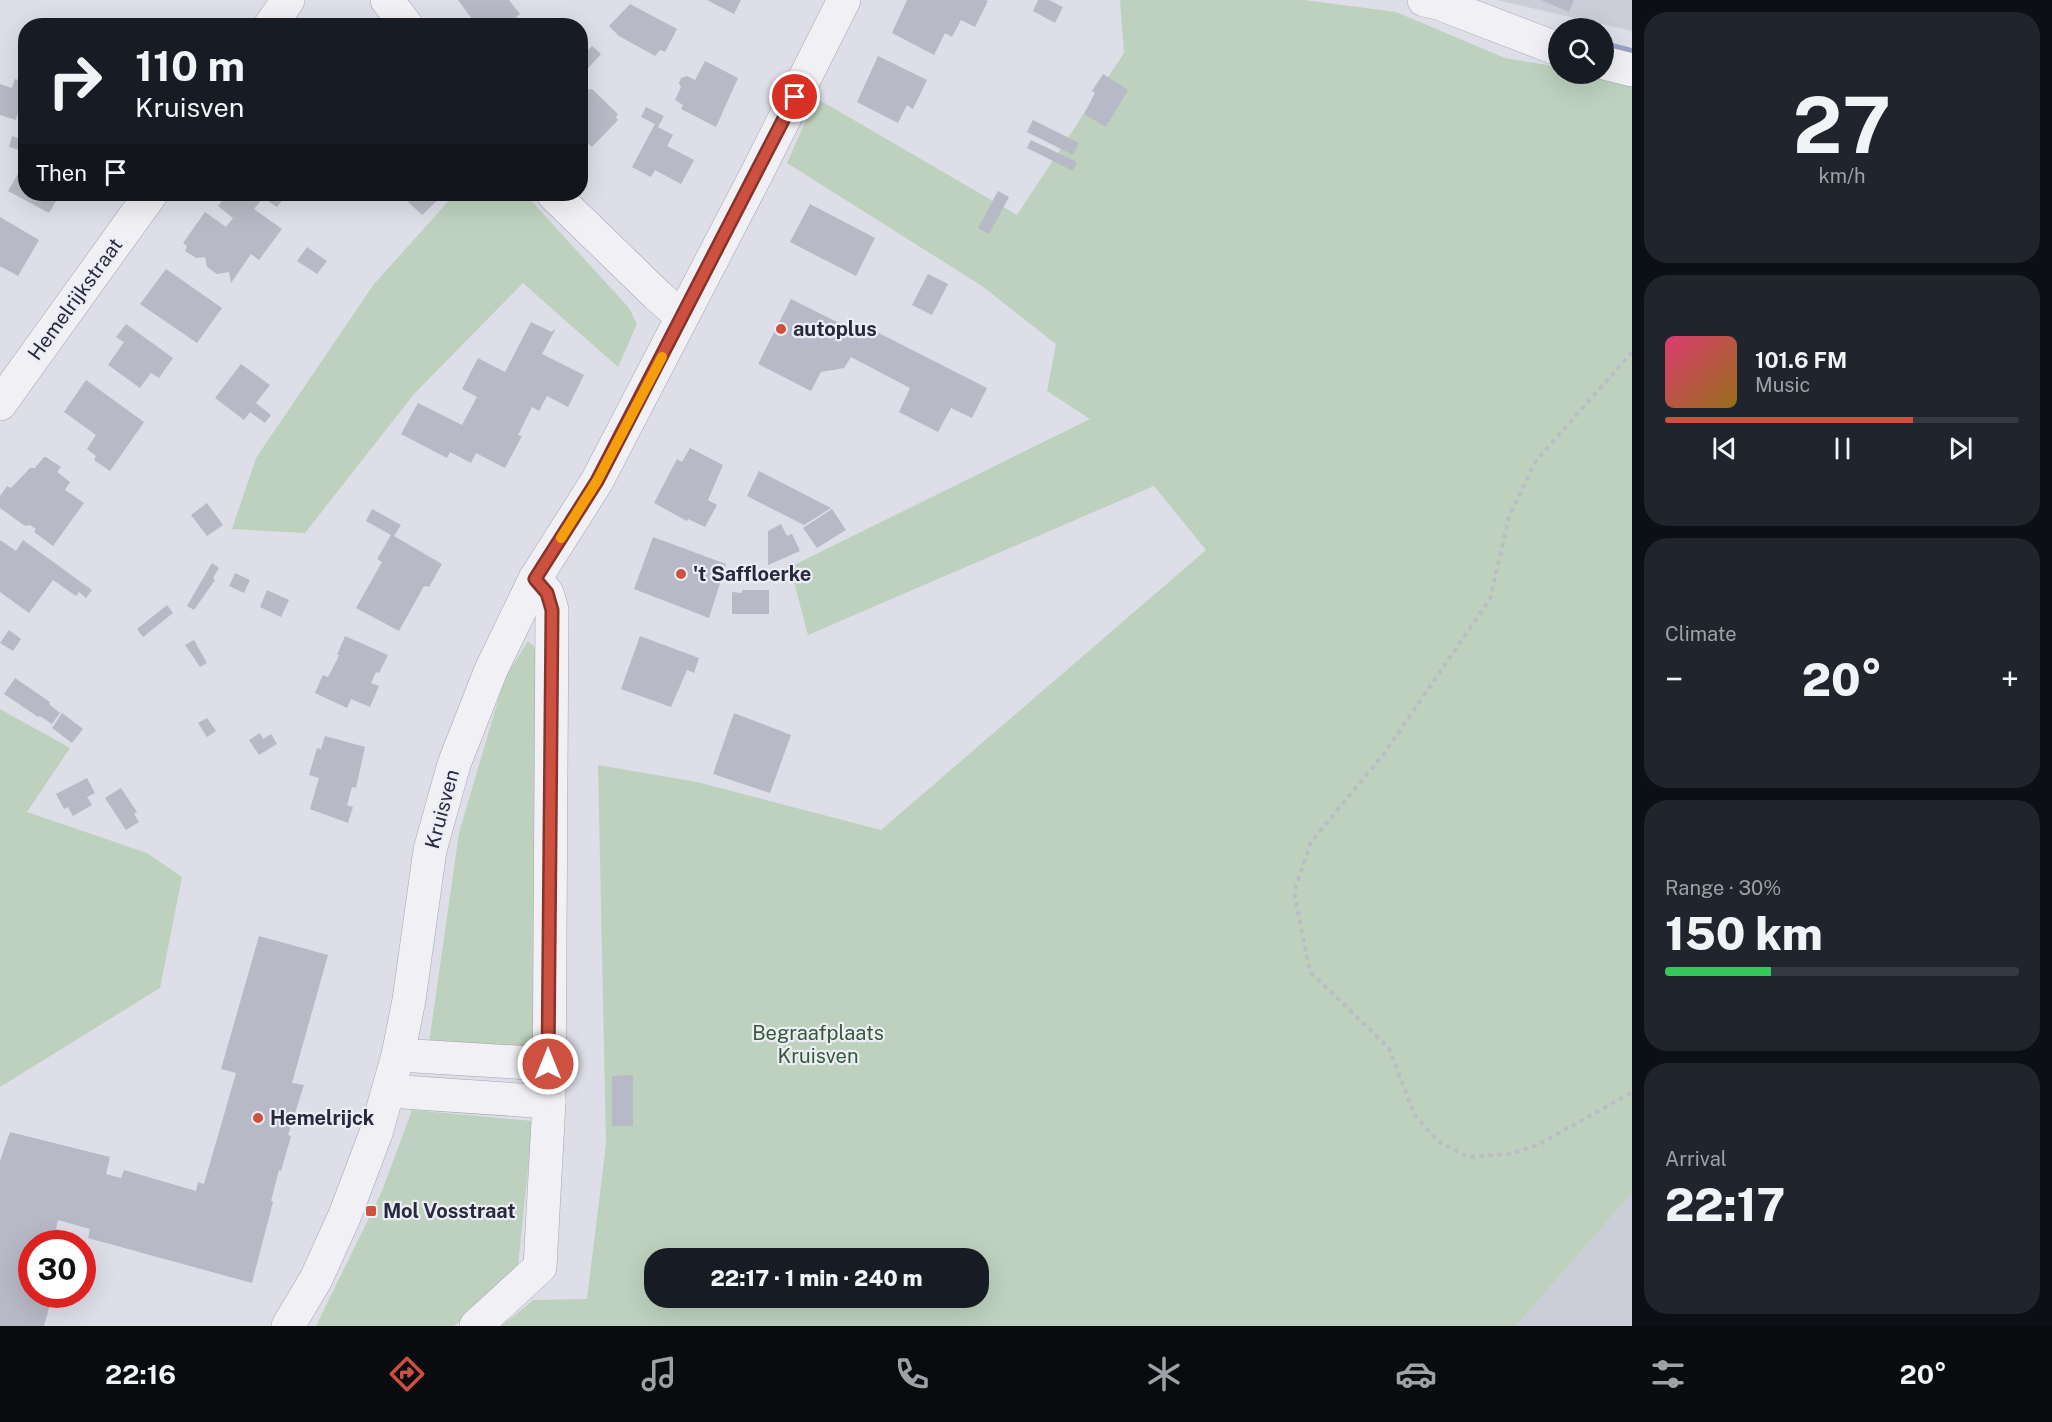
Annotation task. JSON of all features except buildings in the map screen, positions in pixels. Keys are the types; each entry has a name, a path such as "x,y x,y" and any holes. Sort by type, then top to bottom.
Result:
{"street":[{"path":"276,18 288,0"},
{"path":"387,0 401,18"},
{"name":"Kruisven","path":"288,1326 316,1279 345,1215 376,1132 398,1055 409,1000 430,850 454,764 491,670 535,579 597,481 844,0"},
{"path":"1424,0 1438,3 1548,45"},
{"path":"1614,66 1632,70"},
{"name":"Hemelrijkstraat","path":"0,404 146,201"},
{"path":"561,201 657,296 682,317"},
{"path":"476,1326 540,1267 549,1102 552,610 547,593 535,579"},
{"path":"398,1055 548,1064"},
{"path":"388,1091 549,1102"}],"path":[{"path":"1632,352 1535,462 1509,517 1490,599 1383,755 1311,842 1294,892 1311,972 1389,1048 1415,1116 1439,1142 1468,1157 1509,1154 1538,1145 1632,1092"}],"shaded area":[{"path":"1497,0 1632,0 1632,31 1614,27 1614,18 1575,18"},
{"path":"1632,1193 1632,1326 1516,1326"}],"green space":[{"name":"Begraafplaats Kruisven","path":"1120,0 1304,0 1396,12 1505,58 1548,65 1548,84 1614,84 1614,72 1632,72 1632,1193 1516,1326 502,1326 533,1300 587,1299 606,1144 598,765 697,782 881,830 1206,550 1154,486 808,635 790,567 1090,419 1047,391 1056,344 982,286 787,163 816,98 1017,215 1124,53"},
{"path":"449,201 531,201 629,308 637,324 618,367 523,283 414,394 305,533 232,529 256,458 374,284"},
{"path":"528,641 542,654 535,1048 429,1043 459,833 504,680"},
{"path":"0,709 70,748 27,812 147,853 182,877 160,988 0,1087"},
{"path":"412,1110 533,1121 517,1275 454,1326 316,1326 382,1191"}],"waterway":[{"path":"1614,48 1632,52"}],"slow traffic":[{"path":"561,538 597,481 662,357"}],"place":[{"name":"autoplus","path":"781,329"},
{"name":"'t Saffloerke","path":"681,574"},
{"name":"Hemelrijck","path":"258,1118"},
{"name":"Mol Vosstraat","path":"371,1211"}],"route":[{"path":"548,1064 552,610 547,593 535,579 597,481 795,97"}]}
